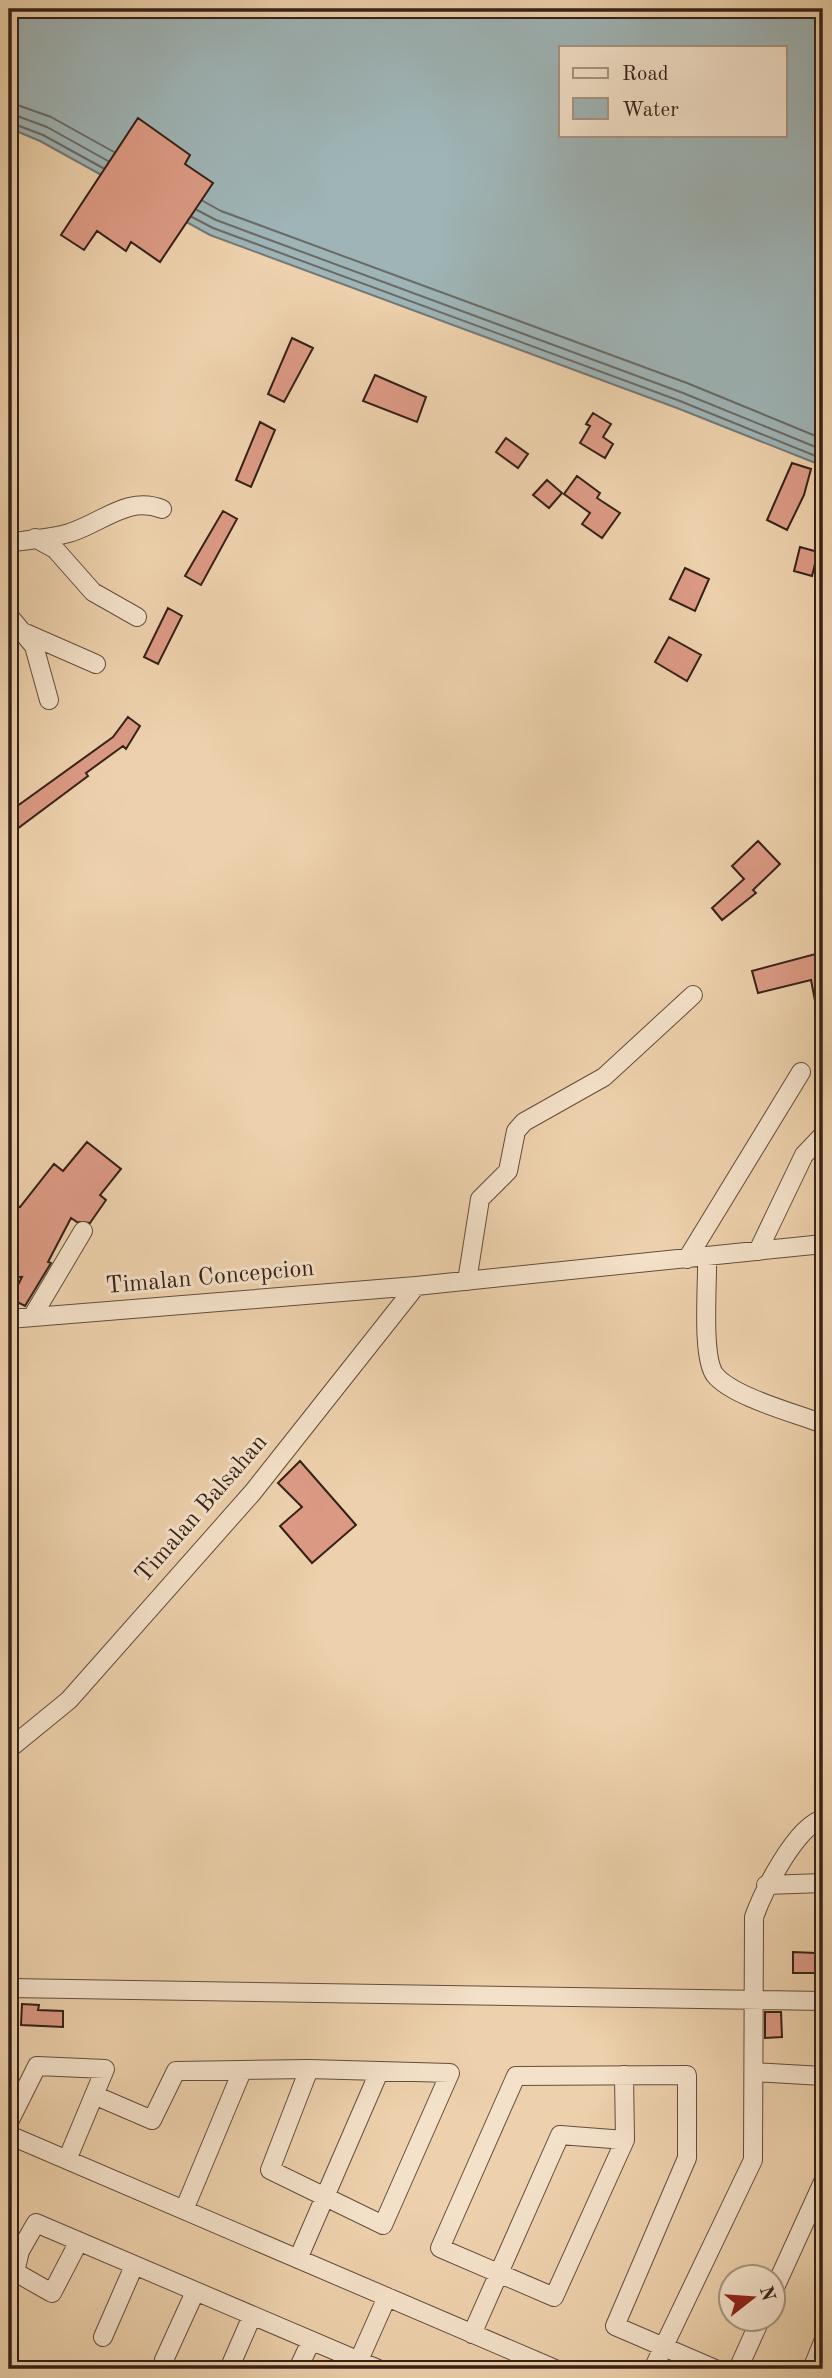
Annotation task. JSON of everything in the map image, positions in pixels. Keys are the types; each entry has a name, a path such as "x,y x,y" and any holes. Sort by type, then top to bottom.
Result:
{"street":[{"path":"9,543 72,532 133,504 147,503 162,509"},
{"path":"35,538 55,549 93,592 137,617"},
{"path":"9,615 36,653 49,700"},
{"path":"23,632 96,664"},
{"path":"467,1281 480,1199 508,1171 516,1131 524,1122 604,1077 693,995"},
{"path":"687,1259 800,1072"},
{"path":"758,1251 804,1155 823,1135"},
{"path":"32,1317 83,1231"},
{"name":"Timalan Concepcion","path":"9,1320 416,1286 823,1244"},
{"path":"707,1256 708,1353 713,1373 728,1387 823,1424"},
{"name":"Timalan Balsahan","path":"9,1749 69,1700 253,1492 416,1286"},
{"path":"653,2369 753,2160 754,1917 766,1885 807,1829 823,1819"},
{"path":"766,1885 823,1883"},
{"path":"9,1988 823,2001"},
{"path":"9,2122 37,2066 105,2069 67,2160"},
{"path":"94,2095 152,2120 176,2071 309,2069 450,2073 383,2225 270,2170 309,2069"},
{"path":"184,2210 242,2071"},
{"path":"298,2259 379,2072"},
{"path":"754,2072 823,2076"},
{"path":"624,2075 625,2140 554,2297 440,2248 516,2076 624,2075 687,2075 687,2158 615,2326 715,2369"},
{"path":"9,2135 555,2369"},
{"path":"472,2334 560,2135 625,2140"},
{"path":"786,2263 823,2182"},
{"path":"78,2242 52,2293 15,2272 14,2248 36,2224 311,2341 357,2365 378,2369"},
{"path":"103,2337 134,2266"},
{"path":"164,2360 195,2292"},
{"path":"357,2365 387,2297"},
{"path":"229,2369 252,2316"},
{"path":"738,2369 755,2332"},
{"path":"298,2369 311,2341"},
{"path":"812,2369 823,2342"}],"water":[{"path":"9,9 823,9 823,466 677,408 210,235 40,141 9,128"}],"building":[{"path":"138,118 190,155 185,164 213,183 160,262 131,242 126,251 97,231 84,250 61,235"},
{"path":"292,338 313,348 284,402 268,394"},
{"path":"375,375 426,397 417,422 363,401"},
{"path":"593,413 611,424 603,437 613,444 605,458 580,443 590,426 586,424"},
{"path":"260,422 275,430 251,487 236,480"},
{"path":"506,438 528,454 518,468 496,452"},
{"path":"792,463 811,469 804,495 787,530 767,520"},
{"path":"577,476 600,493 597,498 620,513 602,538 582,524 590,513 564,494"},
{"path":"547,480 562,493 549,508 533,495"},
{"path":"223,511 237,519 201,585 185,576"},
{"path":"800,547 818,552 812,576 794,571"},
{"path":"685,568 709,579 695,611 670,599"},
{"path":"168,608 182,616 158,664 144,657"},
{"path":"669,637 701,655 687,681 655,662"},
{"path":"128,717 140,726 126,749 123,746 86,773 88,776 9,835 9,812 113,737"},
{"path":"758,841 780,864 753,890 756,893 722,920 712,908 744,879 732,866"},
{"path":"823,952 823,1010 817,1011 811,980 758,993 752,971"},
{"path":"87,1142 121,1169 100,1195 106,1200 90,1223 77,1222 71,1218 48,1262 51,1263 25,1306 11,1299 22,1277 9,1278 9,1204 20,1207 54,1164 63,1171"},
{"path":"300,1461 356,1525 312,1563 280,1526 302,1507 278,1483"},
{"path":"793,1952 815,1953 815,1973 793,1973"},
{"path":"22,2004 39,2005 38,2010 63,2011 63,2027 21,2025"},
{"path":"765,2012 781,2012 782,2037 765,2038"}]}
